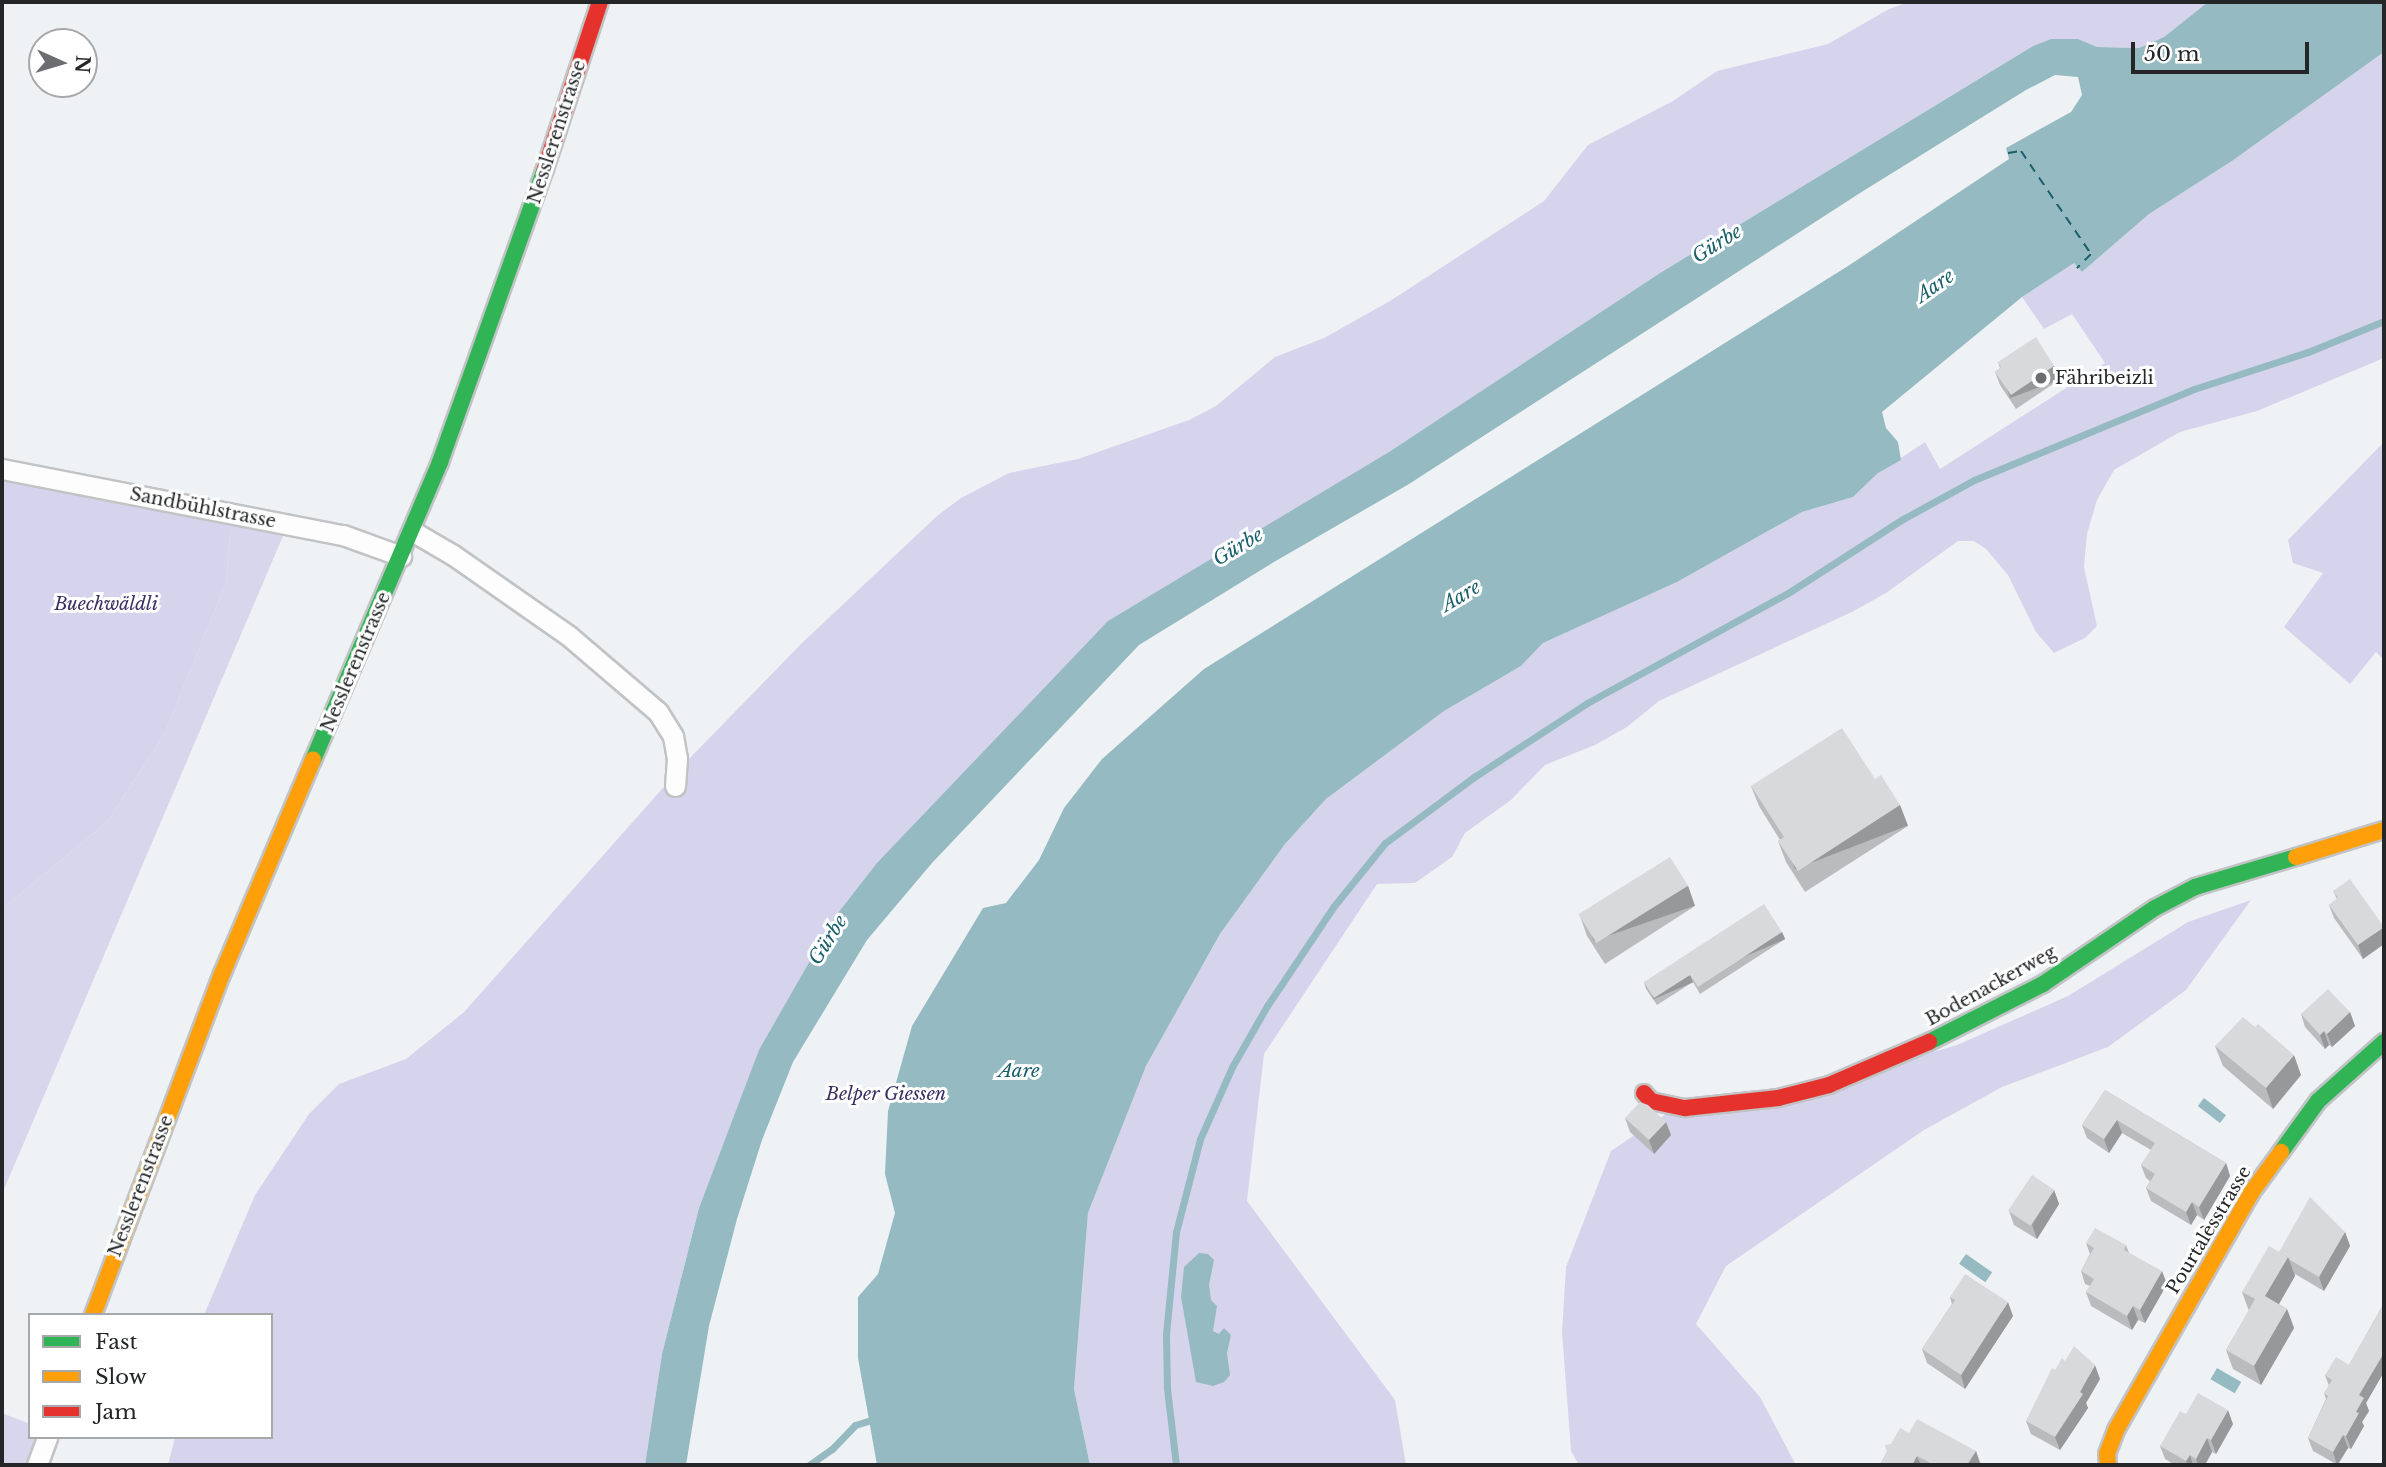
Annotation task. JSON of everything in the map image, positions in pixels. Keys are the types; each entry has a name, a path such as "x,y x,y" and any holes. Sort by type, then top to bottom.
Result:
{"street":[{"name":"Nesslerenstrasse","path":"94,1313 222,974 412,531 519,249 600,2"},
{"name":"Sandbühlstrasse","path":"2,469 343,535 401,556"},
{"path":"412,531 453,555 569,636 658,712 673,736 677,758 675,786"},
{"name":"Bodenackerweg","path":"1644,1093 1651,1101 1685,1108 1704,1108 1769,1100 1829,1085 1908,1053 2043,984 2155,908 2195,887 2384,830"},
{"name":"Pourtalèsstrasse","path":"2108,1465 2108,1454 2116,1430 2251,1193 2318,1101 2384,1041"},
{"path":"37,1465 46,1439"}],"shaded area":[{"path":"231,517 286,529 2,1194 2,909 107,822 165,733 226,582"},
{"path":"2,1413 28,1423 28,1439 40,1439 30,1465 2,1465"}],"green space":[{"path":"1909,2 2208,2 2164,37 2139,48 2097,47 2078,39 2051,39 2033,46 1660,273 1389,452 1251,537 835,917 760,1050 699,1208 662,1354 645,1465 168,1465 174,1439 273,1439 273,1313 205,1313 255,1195 309,1114 339,1084 406,1059 464,1012 685,763 802,643 937,516 961,498 1009,473 1078,459 1189,420 1216,406 1275,357 1324,338 1390,301 1544,201 1588,145 1673,101 1717,71 1828,44 1889,9"},
{"path":"2384,52 2384,358 2257,411 2180,432 2114,470 2097,500 2087,534 2084,567 2097,626 2085,638 2054,653 2036,632 2008,575 1986,549 1974,541 1958,541 1886,593 1852,612 1659,701 1627,727 1595,745 1545,765 1511,800 1465,833 1452,857 1415,883 1377,884 1264,1054 1247,1201 1395,1400 1406,1465 1090,1465 1074,1389 1088,1213 1146,1066 1220,934 1285,844 1326,799 1444,711 1521,666 1543,643 1677,582 1802,512 1853,497 1878,473 1925,442 1940,469 2105,363 2072,314 2044,329 2022,297 2074,263 2082,272 2149,214 2232,161"},
{"path":"2384,442 2384,660 2376,652 2350,684 2284,627 2323,573 2293,563 2288,540"},
{"name":"Buechwäldli","path":"2,476 231,517 226,582 165,733 107,822 2,909"},
{"path":"2251,900 2186,990 2108,1047 2002,1087 1924,1130 1726,1266 1696,1324 1760,1397 1796,1465 1579,1465 1571,1451 1562,1332 1566,1267 1611,1151 1679,1105 1788,1094 1957,1045 2068,996 2188,922"}],"water":[{"name":"Aare","path":"2208,2 2384,2 2384,52 2232,161 2149,214 2082,272 2074,263 2022,297 1882,412 1886,428 1898,442 1901,460 1878,473 1853,497 1802,512 1677,582 1543,643 1521,666 1444,711 1326,799 1285,844 1220,934 1146,1066 1088,1213 1074,1389 1090,1465 877,1465 858,1358 858,1297 878,1274 895,1213 885,1174 888,1111 912,1026 983,908 1006,903 1039,860 1064,808 1102,759 1204,669 1848,266 2009,159 2006,148 2071,112 2082,95 2078,77 2055,75 2026,90 1860,193 1409,484 1274,562 1139,645 932,863 867,940 793,1062 762,1140 737,1219 709,1326 686,1465 645,1465 662,1354 699,1208 759,1050 835,917 877,863 1108,621 1389,452 1660,273 2033,46 2051,39 2078,39 2097,47 2139,48 2164,37"},
{"path":"2204,1098 2226,1115 2220,1123 2198,1106"},
{"path":"1199,1253 1208,1254 1214,1260 1209,1285 1211,1300 1217,1306 1213,1331 1219,1334 1224,1328 1231,1335 1227,1353 1230,1375 1224,1382 1213,1386 1196,1382 1181,1297 1184,1267"},
{"path":"1966,1254 1992,1272 1985,1282 1959,1264"},
{"path":"2217,1368 2241,1382 2235,1393 2210,1379"}],"building":[{"path":"2036,337 2054,366 2011,395 1995,372 2001,367 1998,362"},
{"path":"1842,728 1875,779 1881,775 1900,805 1798,871 1778,841 1784,837 1751,786"},
{"path":"1670,857 1688,886 1596,943 1578,914"},
{"path":"2350,879 2384,927 2358,945 2329,905 2338,898 2333,891"},
{"path":"1764,904 1782,932 1698,987 1690,975 1654,998 1644,982"},
{"path":"2328,989 2350,1012 2327,1034 2324,1031 2320,1035 2301,1014"},
{"path":"2243,1017 2255,1027 2258,1024 2294,1055 2266,1088 2215,1046"},
{"path":"2105,1090 2226,1163 2199,1207 2192,1202 2186,1212 2146,1188 2155,1174 2141,1165 2155,1143 2117,1120 2104,1139 2082,1125"},
{"path":"1640,1102 1648,1105 1666,1122 1649,1140 1625,1118"},
{"path":"2032,1175 2054,1190 2030,1226 2008,1211"},
{"path":"2310,1197 2345,1232 2319,1277 2279,1252"},
{"path":"2095,1228 2126,1245 2124,1250 2162,1271 2140,1310 2133,1306 2127,1316 2086,1292 2094,1279 2081,1271 2094,1248 2086,1243"},
{"path":"2269,1246 2288,1257 2265,1296 2287,1309 2254,1366 2226,1350 2255,1299 2242,1292"},
{"path":"1965,1274 2008,1302 1961,1375 1922,1349 1955,1300 1950,1297"},
{"path":"2384,1303 2384,1353 2359,1395 2364,1398 2356,1412 2359,1413 2333,1452 2308,1438 2328,1396 2324,1393 2332,1380 2325,1375 2336,1357 2349,1365"},
{"path":"2074,1346 2095,1365 2080,1392 2083,1394 2055,1437 2026,1421 2052,1368 2055,1370 2062,1358 2065,1361"},
{"path":"2198,1393 2228,1410 2211,1440 2207,1438 2196,1459 2190,1455 2186,1461 2160,1446 2180,1411 2186,1414"},
{"path":"1917,1419 1976,1451 1967,1465 1934,1465 1917,1456 1912,1465 1880,1465 1887,1452 1885,1445 1891,1444 1900,1428 1909,1433"}],"waterway":[{"path":"1176,1465 1167,1388 1166,1334 1176,1232 1200,1139 1232,1067 1267,1006 1334,906 1385,843 1474,777 1587,703 1788,593 1903,519 1974,480 2194,389 2308,352 2384,321"},
{"path":"809,1465 832,1449 855,1425 875,1419"}],"ferry route":[{"path":"2008,153 2021,151 2091,254 2077,268"}],"traffic: fast":[{"path":"313,760 440,462 545,169"},
{"path":"1929,1042 2043,984 2155,908 2195,887 2296,857"},
{"path":"2281,1152 2318,1101 2384,1042"}],"traffic: slow":[{"path":"94,1313 222,974 313,760"},
{"path":"2296,857 2384,830"},
{"path":"2108,1465 2107,1454 2116,1430 2251,1193 2281,1152"}],"traffic: jam":[{"path":"545,169 600,2"},
{"path":"1644,1093 1651,1101 1685,1108 1778,1098 1829,1085 1929,1042"}],"place":[{"name":"Fähribeizli","path":"2041,378"}],"water label":[{"name":"Gürbe","path":"1717,244"},
{"name":"Gürbe","path":"1238,547"},
{"name":"Gürbe","path":"828,940"}],"park label":[{"name":"Belper Giessen","path":"886,1094"}]}
